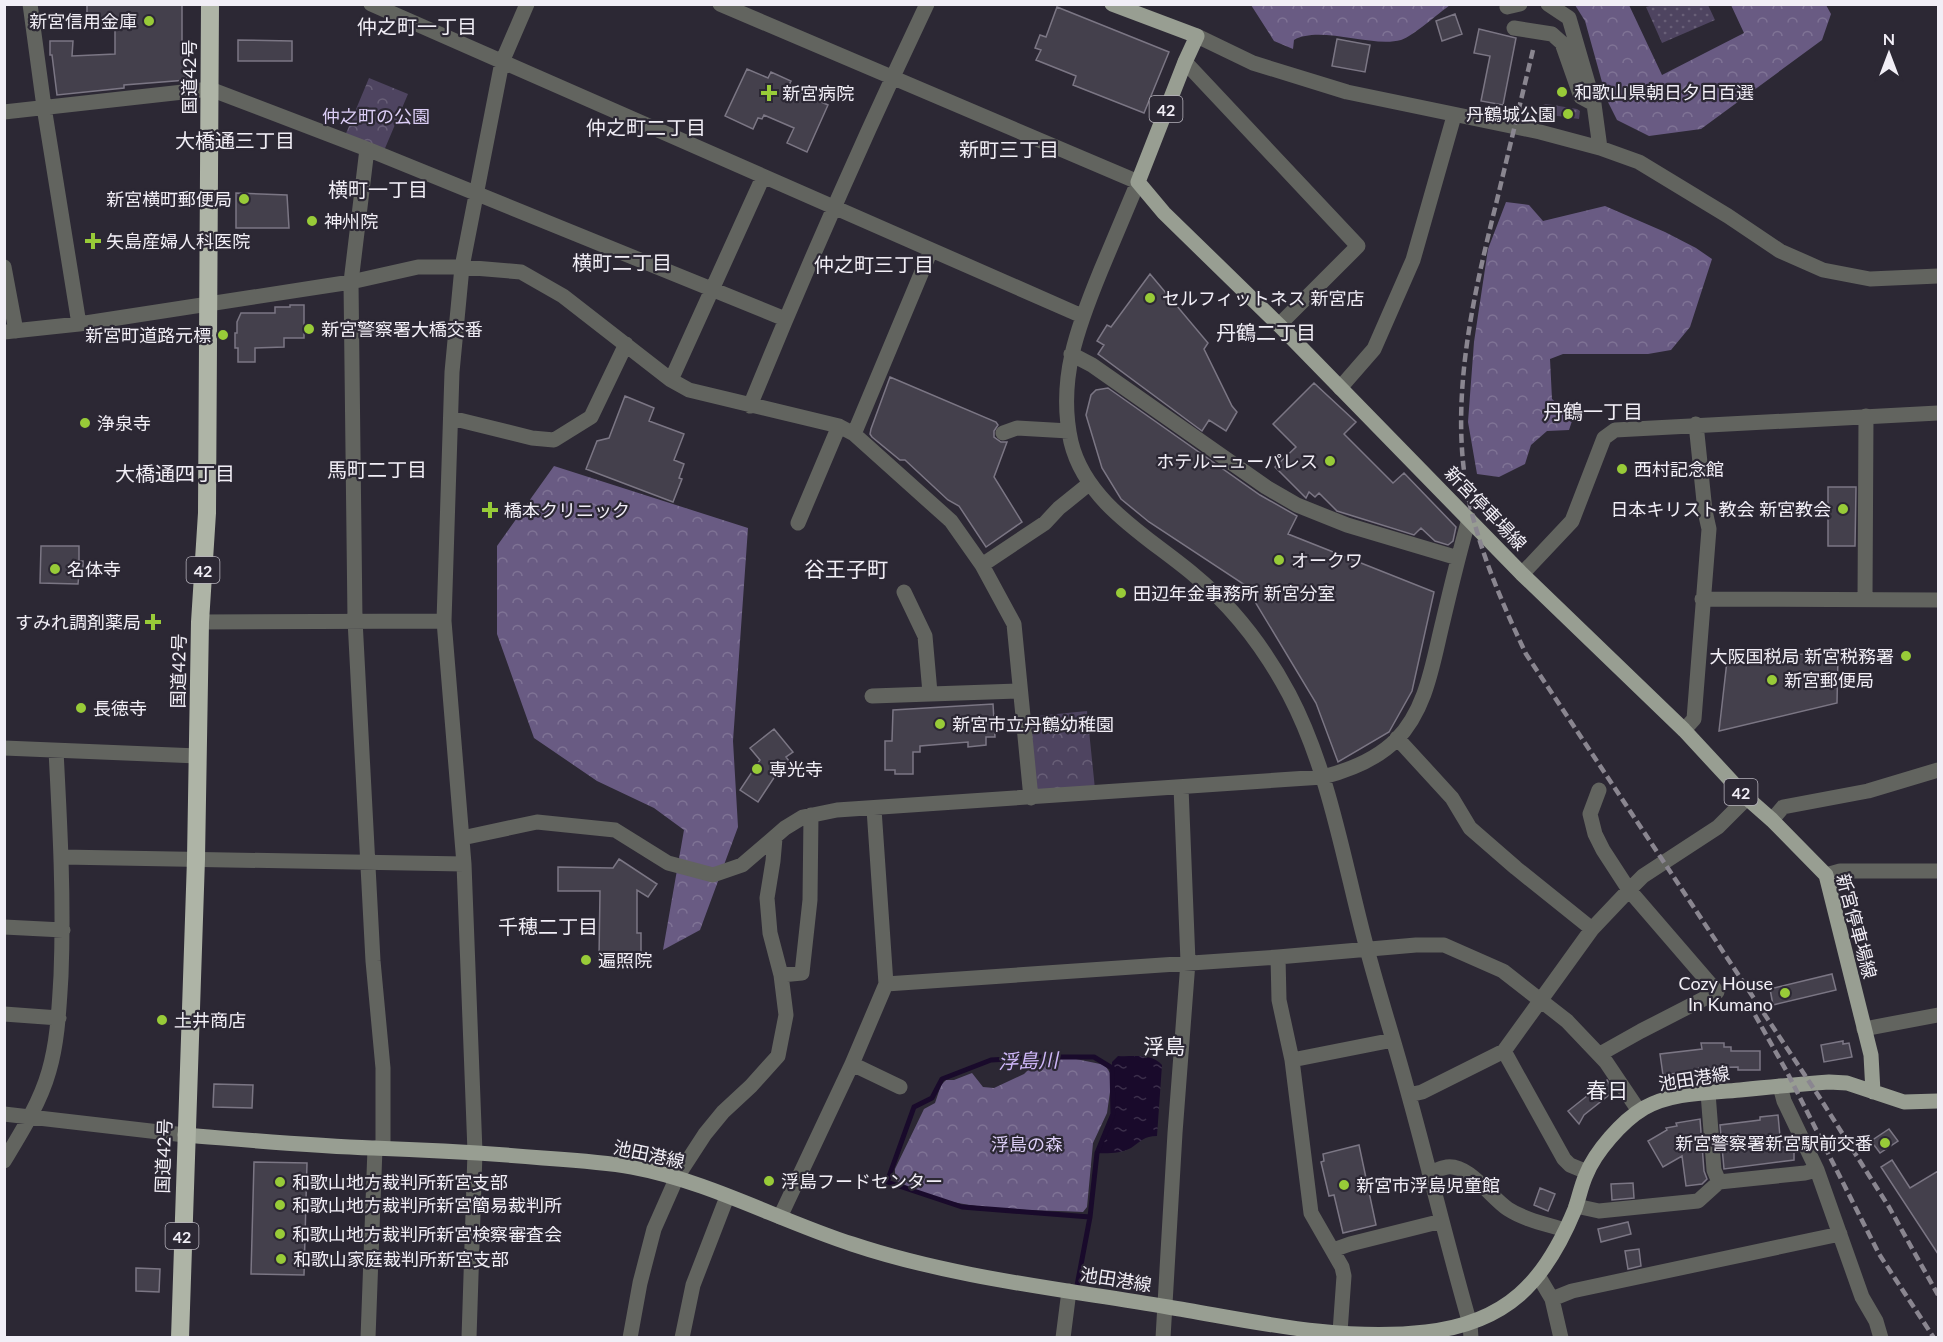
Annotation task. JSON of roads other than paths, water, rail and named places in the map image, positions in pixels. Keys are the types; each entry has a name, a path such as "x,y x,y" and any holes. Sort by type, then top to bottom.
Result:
{"highway":[{"name":"国道42号","path":"180,1338 201,622 207,513 210,4"}],"main road":[{"path":"1112,4 1197,36"},
{"name":"42","path":"1138,182 1197,36"},
{"name":"新宮停車場線","path":"1138,182 1164,213 1279,326 1522,574 1683,730 1747,798 1826,875 1871,1055 1873,1092"},
{"name":"池田港線","path":"185,1135 475,1152 612,1164 676,1177 852,1244 937,1268 1165,1306 1305,1334 1412,1333 1471,1331 1493,1313 1520,1296 1539,1277 1576,1206 1587,1172 1609,1139 1638,1112 1666,1099 1708,1093 1840,1082 1910,1103 1938,1101"}],"street":[{"path":"30,4 78,324"},
{"path":"371,4 1082,316"},
{"path":"469,1338 475,1152 464,864 444,621 452,372 462,267 502,62 527,4"},
{"path":"720,4 1138,182 1082,316 1071,354 1067,370 1066,401 1069,431 1081,470 1090,483 1124,520 1194,575 1243,623 1267,656 1290,696 1323,777 1367,950 1409,1095 1471,1331"},
{"path":"750,406 785,319 892,77 927,4"},
{"path":"1548,4 1569,18 1594,104 1600,148"},
{"path":"1514,28 1552,34 1563,43 1581,97 1594,104"},
{"path":"1197,36 1253,63 1347,92 1540,132 1600,148 1639,162 1728,216 1780,251 1823,270 1870,279 1938,276"},
{"path":"1185,62 1358,246 1279,326"},
{"path":"4,112 210,89 366,149 785,319"},
{"path":"1340,388 1374,349 1413,260 1455,116"},
{"path":"366,149 351,282 355,620 373,961 383,1068 368,1338"},
{"path":"671,380 763,177"},
{"path":"854,434 931,250"},
{"path":"4,267 10,332 78,324 351,282 418,267 462,267 521,272 563,296 671,380 689,390 838,426 854,434 951,521 982,565 1014,624 1031,798"},
{"path":"451,418 532,438 554,440 591,417 626,344"},
{"path":"1071,354 1092,365 1266,487 1297,505 1347,525 1458,558"},
{"path":"1522,574 1572,521 1604,438 1615,429 1938,413"},
{"path":"1865,600 1866,416"},
{"path":"1683,730 1694,719 1709,529 1696,424"},
{"path":"798,523 838,426"},
{"path":"1003,433 1017,428 1069,431"},
{"path":"982,565 1046,523 1059,508 1090,483"},
{"path":"462,838 537,822 615,830 668,863 712,875 742,865 785,828 802,817 837,810 1323,777 1352,769 1382,751 1397,738 1416,712 1427,685 1469,519"},
{"path":"904,592 925,636 930,693"},
{"path":"1702,599 1938,600"},
{"path":"201,622 444,621"},
{"path":"872,696 1020,691"},
{"path":"1397,738 1452,798 1470,828 1592,929"},
{"path":"4,748 198,756"},
{"path":"4,1161 30,1117 49,1071 59,1018 63,930 57,751"},
{"path":"1772,820 1783,807 1868,791 1938,770"},
{"path":"1163,1338 1174,1133 1188,962 1181,787"},
{"path":"1599,790 1590,814 1595,834 1629,890 1717,992 1600,1054"},
{"path":"1409,1095 1422,1092 1504,1051 1592,929 1629,890 1644,876 1718,827 1747,798"},
{"path":"780,1217 852,1064 886,984 874,809"},
{"path":"781,975 802,973 810,900 811,815"},
{"path":"630,1338 640,1283 654,1229 676,1177 723,1112 778,1056 786,1015 781,975 770,933 767,898 775,838"},
{"path":"62,857 464,864"},
{"path":"1826,875 1840,871 1938,871"},
{"path":"4,927 63,930"},
{"path":"886,984 1278,957 1416,945 1444,945 1503,971 1567,1021 1600,1054 1638,1112"},
{"path":"1278,957 1279,1000 1292,1060 1311,1213 1342,1267 1344,1276 1340,1332"},
{"path":"4,1014 59,1018"},
{"path":"1864,1029 1938,1015"},
{"path":"1292,1060 1393,1040"},
{"path":"1504,1051 1564,1159 1570,1165 1587,1172"},
{"path":"852,1064 900,1087"},
{"path":"1780,1086 1784,1101 1817,1170 1862,1297 1876,1322 1881,1338"},
{"path":"1708,1093 1714,1170 1719,1182"},
{"path":"4,1114 185,1135"},
{"path":"1429,1172 1449,1166 1460,1169 1472,1176 1506,1208 1523,1217 1565,1230"},
{"path":"1576,1206 1599,1211 1698,1201 1719,1182 1817,1170"},
{"path":"682,1338 693,1285 727,1197"},
{"path":"1333,1250 1442,1221"},
{"path":"1552,1299 1572,1291 1840,1234"},
{"path":"1539,1277 1552,1299 1561,1338"},
{"path":"1063,1338 1069,1291"}],"water":[{"path":"1118,1056 1147,1057 1162,1065 1157,1136 1146,1138 1123,1151 1097,1153 1113,1114 1112,1062"}],"waterway":[{"name":"浮島川","path":"1076,1291 1090,1217 1097,1153 1113,1114 1112,1068 1094,1057 991,1060 942,1079 932,1098 914,1107 887,1182 962,1207 1090,1217"}],"railway":[{"path":"1533,50 1472,312 1462,388 1463,464 1469,501 1486,560 1526,654 1818,1095 1889,1207 1938,1295"},
{"path":"1755,1015 1787,1072 1879,1254 1934,1338"}],"place":[{"name":"新宮信用金庫","path":"149,21"},
{"name":"和歌山県朝日夕日百選","path":"1562,92"},
{"name":"新宮病院","path":"769,93"},
{"name":"丹鶴城公園","path":"1568,114"},
{"name":"新宮横町郵便局","path":"244,199"},
{"name":"神州院","path":"312,221"},
{"name":"矢島産婦人科医院","path":"93,241"},
{"name":"セルフィットネス 新宮店","path":"1150,298"},
{"name":"新宮警察署大橋交番","path":"309,329"},
{"name":"新宮町道路元標","path":"223,335"},
{"name":"浄泉寺","path":"85,423"},
{"name":"ホテルニューパレス","path":"1330,461"},
{"name":"西村記念館","path":"1622,469"},
{"name":"日本キリスト教会 新宮教会","path":"1843,509"},
{"name":"橋本クリニック","path":"490,510"},
{"name":"オークワ","path":"1279,560"},
{"name":"名体寺","path":"55,569"},
{"name":"田辺年金事務所 新宮分室","path":"1121,593"},
{"name":"すみれ調剤薬局","path":"153,622"},
{"name":"大阪国税局 新宮税務署","path":"1906,656"},
{"name":"新宮郵便局","path":"1772,680"},
{"name":"長徳寺","path":"81,708"},
{"name":"新宮市立丹鶴幼稚園","path":"940,724"},
{"name":"専光寺","path":"757,769"},
{"name":"遍照院","path":"586,960"},
{"name":"Cozy House In Kumano","path":"1785,993"},
{"name":"土井商店","path":"162,1020"},
{"name":"新宮警察署新宮駅前交番","path":"1885,1143"},
{"name":"浮島フードセンター","path":"769,1181"},
{"name":"和歌山地方裁判所新宮支部","path":"280,1182"},
{"name":"新宮市浮島児童館","path":"1344,1185"},
{"name":"和歌山地方裁判所新宮簡易裁判所","path":"280,1205"},
{"name":"和歌山地方裁判所新宮検察審査会","path":"280,1234"},
{"name":"和歌山家庭裁判所新宮支部","path":"281,1259"}],"district":[{"name":"仲之町一丁目","path":"417,26"},
{"name":"仲之町二丁目","path":"646,127"},
{"name":"大橋通三丁目","path":"235,140"},
{"name":"新町三丁目","path":"1009,149"},
{"name":"横町一丁目","path":"378,189"},
{"name":"横町二丁目","path":"622,262"},
{"name":"仲之町三丁目","path":"874,264"},
{"name":"丹鶴二丁目","path":"1266,332"},
{"name":"丹鶴一丁目","path":"1593,411"},
{"name":"馬町二丁目","path":"377,469"},
{"name":"大橋通四丁目","path":"175,473"},
{"name":"谷王子町","path":"846,568"},
{"name":"千穂二丁目","path":"548,926"},
{"name":"浮島","path":"1164,1045"},
{"name":"春日","path":"1607,1089"}],"park label":[{"name":"仲之町の公園","path":"376,116"},
{"name":"浮島の森","path":"1027,1144"}]}
